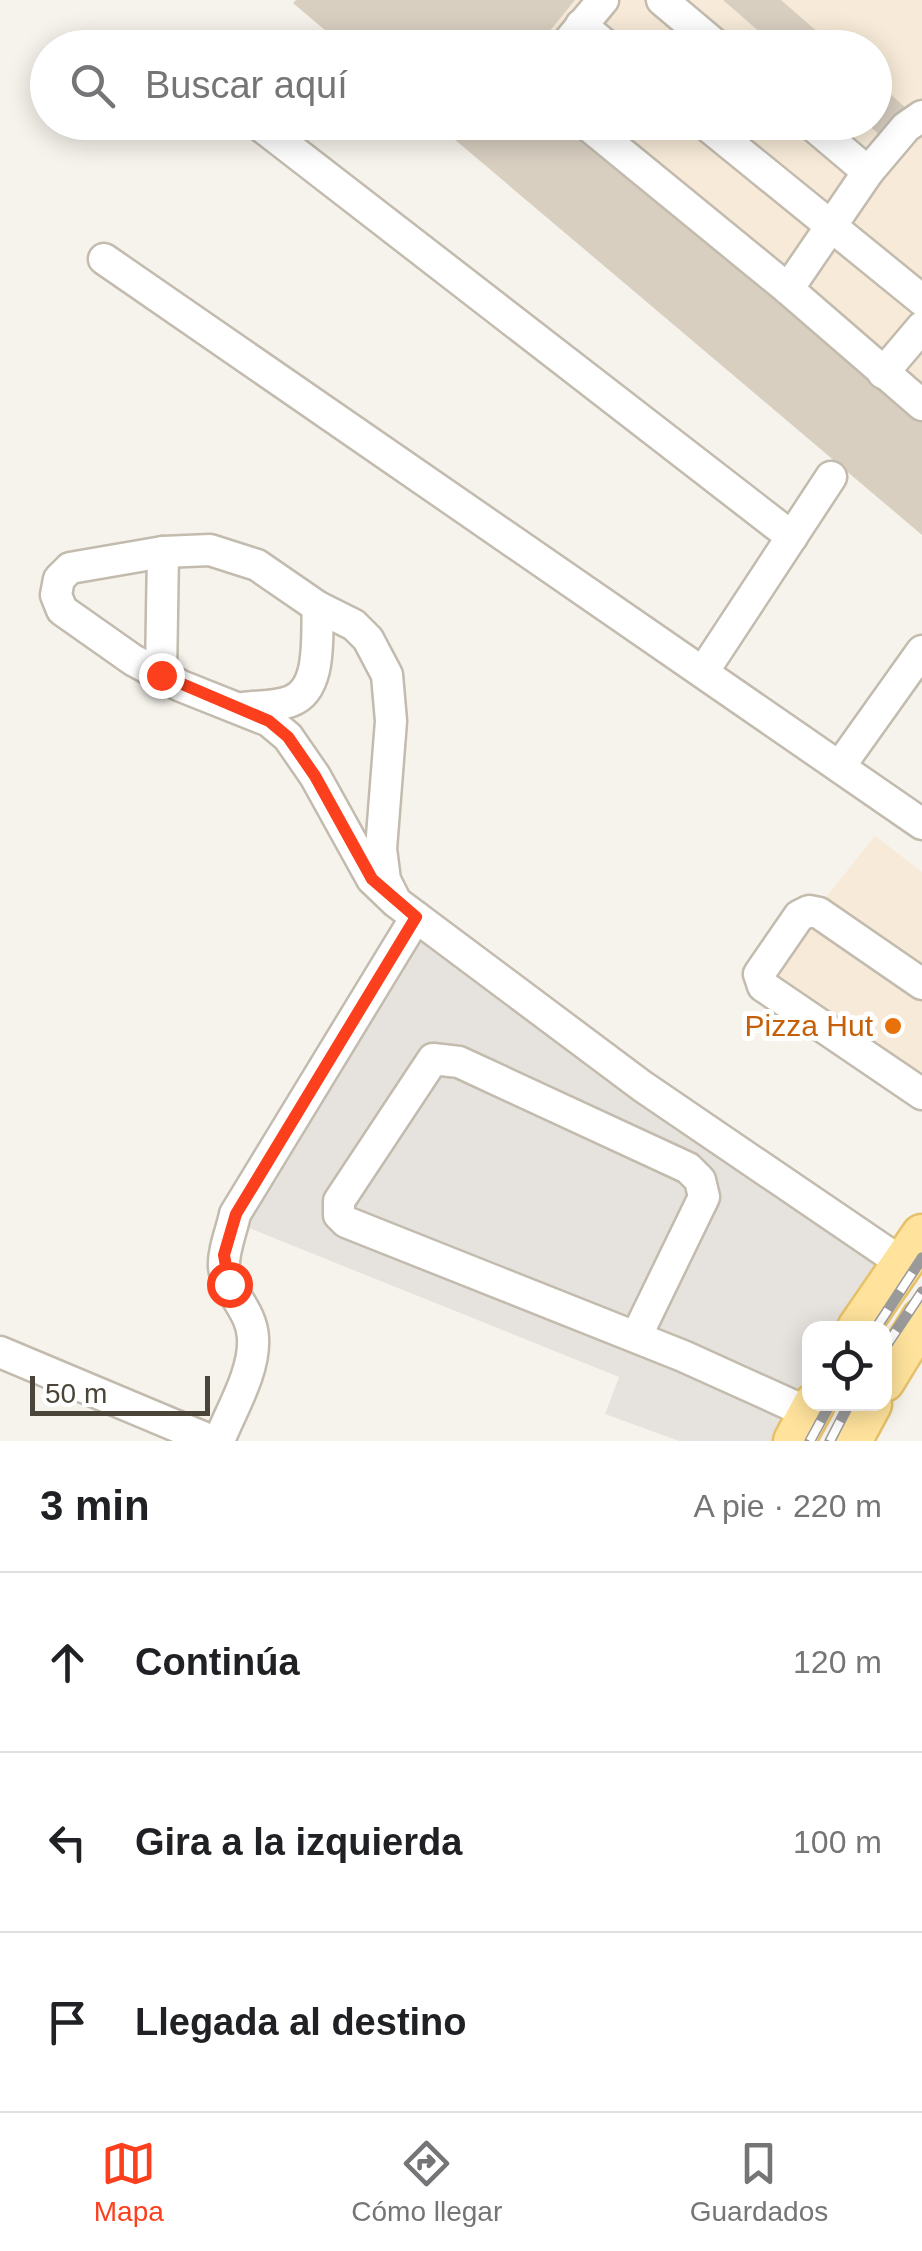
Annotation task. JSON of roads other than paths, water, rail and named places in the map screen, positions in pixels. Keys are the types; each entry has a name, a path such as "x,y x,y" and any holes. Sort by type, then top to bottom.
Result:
{"main road":[{"path":"863,1321 912,1249"},
{"path":"892,1369 922,1318"},
{"path":"851,1441 867,1411"}],"street":[{"path":"577,30 603,0"},
{"path":"662,0 698,30"},
{"path":"788,289 868,172 906,127 922,116"},
{"path":"279,140 792,537"},
{"path":"606,140 922,405"},
{"path":"726,140 922,300"},
{"path":"830,140 868,172"},
{"path":"104,259 922,824"},
{"path":"883,374 922,327"},
{"path":"703,672 831,477"},
{"path":"406,909 385,880 381,848 391,721 387,675 368,639 354,626 318,607 257,565 210,550 164,552 70,568 58,579 56,594 62,610 134,660 269,721 288,737 315,776 372,879 406,909 642,1086 912,1249"},
{"path":"161,675 164,552"},
{"path":"240,709 292,701 307,688 315,664 318,607"},
{"path":"840,766 922,651"},
{"path":"0,1352 211,1440 235,1355 234,1323 211,1285 208,1268 216,1230 236,1214 406,909"},
{"path":"922,984 820,912 809,911 799,916 759,974 759,981 922,1094"},
{"path":"636,1337 704,1197 700,1180 688,1168 458,1062 433,1059 339,1201 340,1214 346,1222 636,1337 805,1419"}],"railway":[{"path":"881,1321 922,1258"},
{"path":"892,1337 922,1292"},
{"path":"810,1441 826,1411"},
{"path":"830,1441 845,1411"}],"place":[{"name":"Pizza Hut","path":"893,1026"}]}
